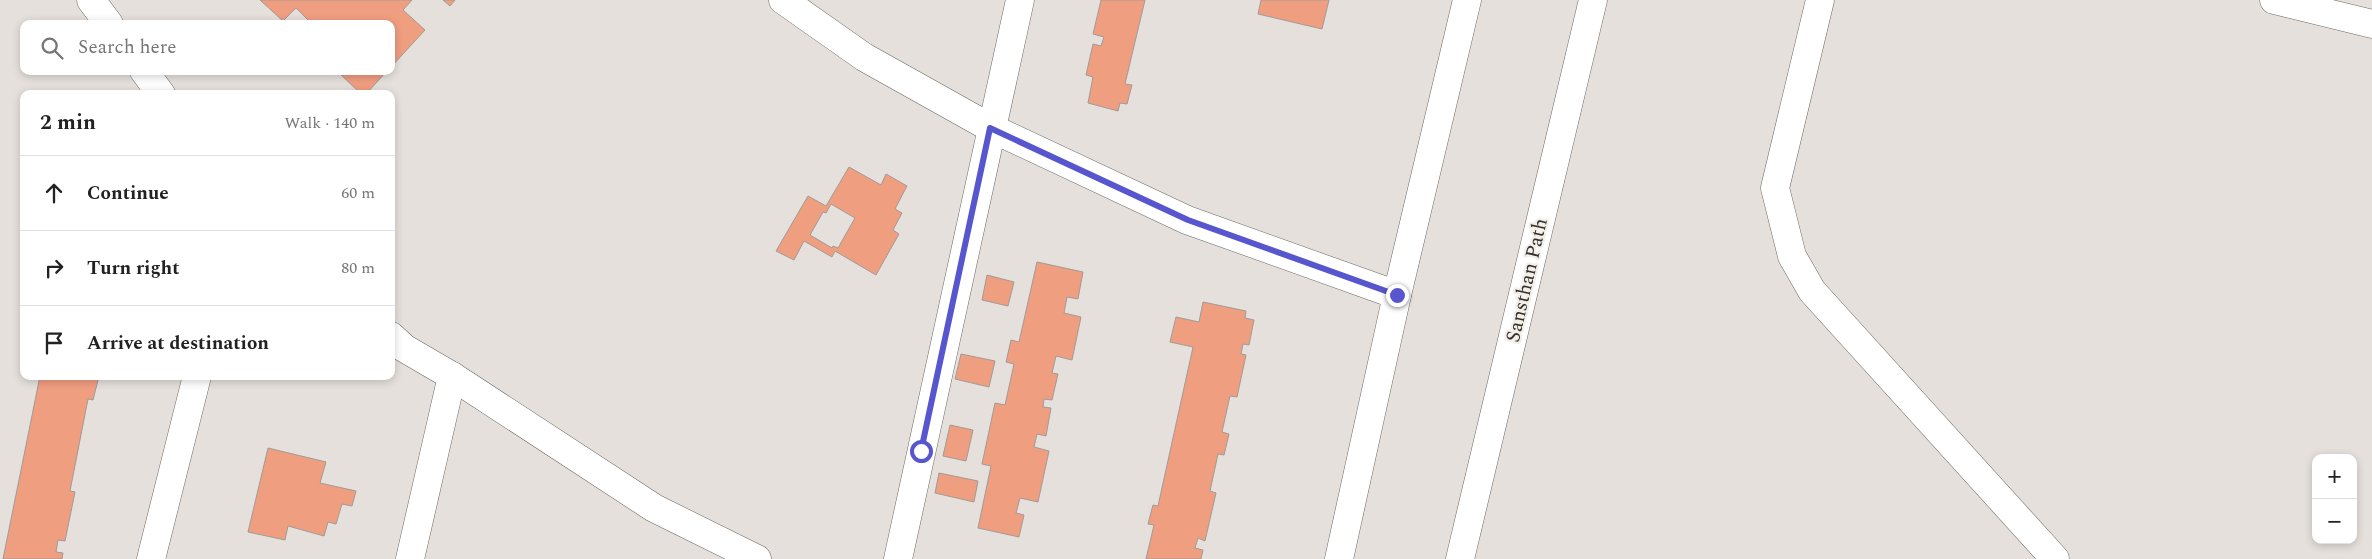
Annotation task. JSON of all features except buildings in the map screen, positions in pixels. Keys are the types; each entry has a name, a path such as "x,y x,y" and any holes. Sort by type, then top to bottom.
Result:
{"street":[{"path":"91,0 106,20"},
{"path":"783,0 864,57 990,128 1188,220 1397,295"},
{"path":"898,559 990,128 1020,0"},
{"path":"1339,559 1397,295 1467,0"},
{"name":"Sansthan Path","path":"1460,559 1593,0"},
{"path":"1820,0 1775,188 1792,256 1812,291 2055,559"},
{"path":"2274,0 2372,24"},
{"path":"147,75 158,90"},
{"path":"395,340 404,348 452,376 654,508 757,559"},
{"path":"410,559 452,376"},
{"path":"151,559 196,380"}],"route":[{"path":"921,451 990,128 1188,220 1397,295"}]}
